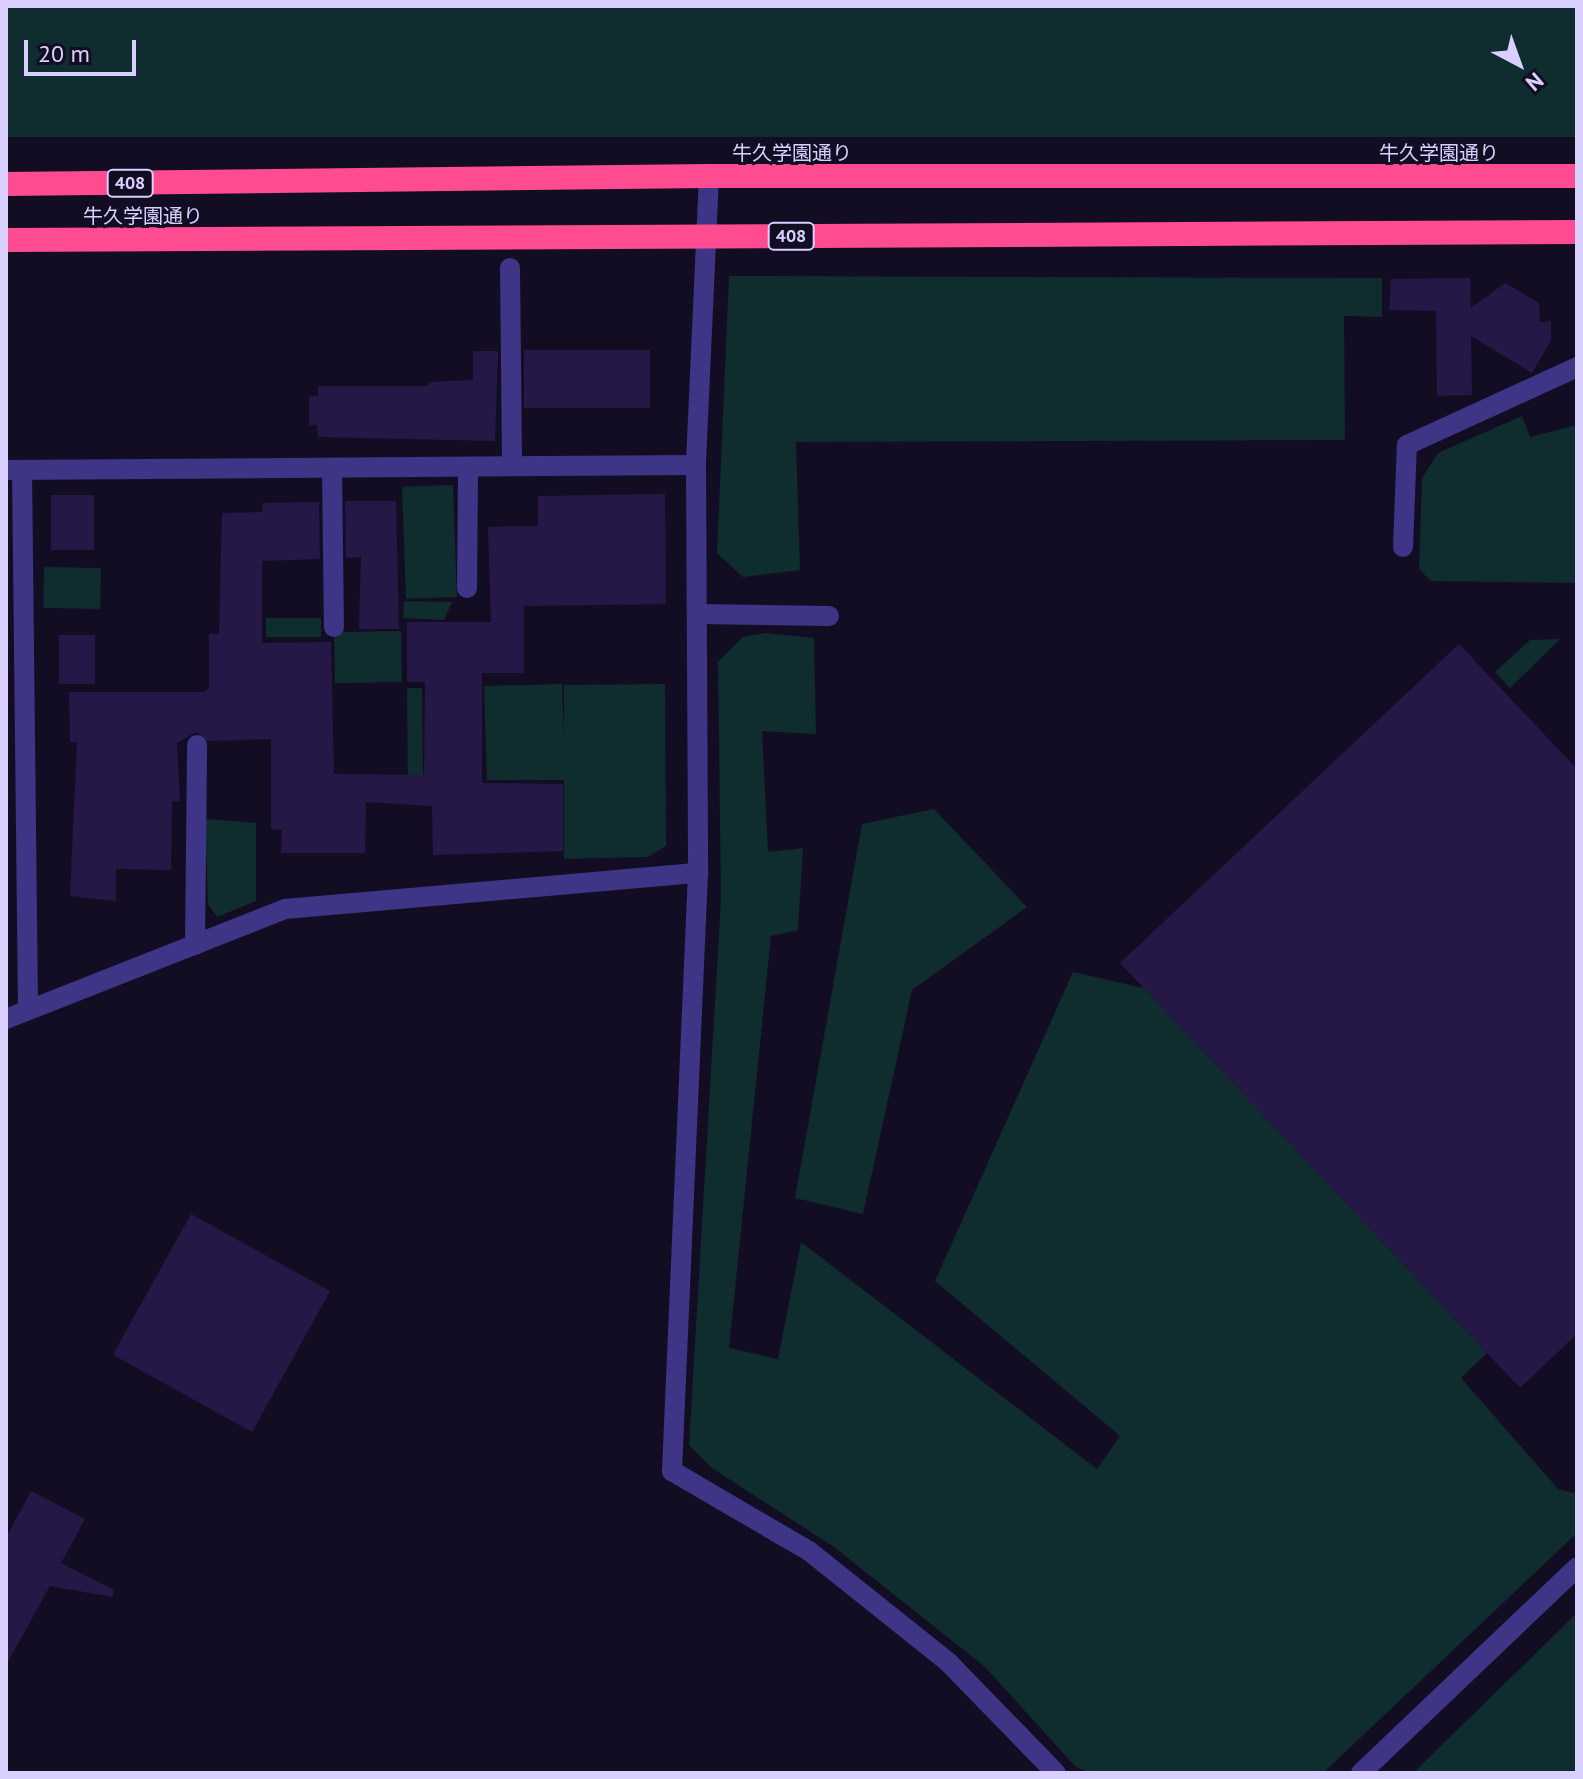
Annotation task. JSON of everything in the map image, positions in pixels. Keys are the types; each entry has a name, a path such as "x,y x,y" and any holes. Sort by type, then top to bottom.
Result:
{"highway":[{"name":"牛久学園通り","path":"6,184 709,176 1577,176"},
{"name":"牛久学園通り","path":"6,240 1577,232"}],"street":[{"path":"709,176 696,465 698,873 672,1471 809,1551 948,1662 1056,1773"},
{"path":"510,268 512,466"},
{"path":"1403,547 1407,445 1577,367"},
{"path":"28,1010 14,470 696,465"},
{"path":"467,588 468,467"},
{"path":"332,468 334,627"},
{"path":"697,614 829,616"},
{"path":"195,945 197,745"},
{"path":"6,1019 285,909 698,873"},
{"path":"1361,1773 1577,1567"}],"green space":[{"path":"6,6 1577,6 1577,137 6,137"},
{"path":"729,276 1382,278 1382,317 1344,316 1345,440 796,442 800,570 743,577 717,553"},
{"path":"1522,416 1530,437 1577,425 1577,583 1431,581 1419,569 1422,478 1438,453"},
{"path":"453,485 457,597 406,599 402,487"},
{"path":"44,567 101,568 100,609 43,608"},
{"path":"404,601 452,602 444,620 403,618"},
{"path":"266,618 321,618 321,637 266,637"},
{"path":"401,631 402,682 335,683 334,632"},
{"path":"766,633 814,638 816,734 762,731 768,852 803,848 798,930 771,936 729,1348 778,1359 801,1242 1097,1469 1120,1436 935,1281 1073,972 1144,988 1487,1353 1461,1378 1558,1489 1577,1494 1577,1533 1323,1773 1090,1773 1076,1767 984,1666 834,1547 712,1468 689,1445 721,900 718,662 743,637"},
{"path":"1560,639 1510,688 1495,672 1530,640"},
{"path":"562,684 564,738 564,685 665,684 666,846 648,857 564,859 564,780 487,780 484,686"},
{"path":"407,688 422,688 423,776 408,791"},
{"path":"934,809 1027,907 912,990 863,1214 795,1198 862,824"},
{"path":"205,819 256,823 256,901 217,917 208,904"},
{"path":"1577,1613 1577,1773 1413,1773"}],"building":[{"path":"1470,278 1471,308 1505,283 1539,303 1540,322 1551,321 1551,340 1532,373 1471,336 1472,395 1437,396 1436,311 1389,310 1391,279"},
{"path":"524,350 650,350 650,408 524,408"},
{"path":"473,351 498,351 495,441 318,437 317,425 309,425 309,397 318,396 318,386 428,386 429,382 473,380"},
{"path":"665,494 666,604 524,606 524,673 482,673 482,783 563,784 563,851 433,855 432,806 366,802 365,853 281,853 282,830 271,829 271,739 209,741 196,732 177,743 180,801 172,801 171,870 116,869 116,901 70,896 77,742 70,742 69,692 204,692 209,688 209,634 219,634 222,513 262,512 263,503 319,502 320,559 262,561 262,643 331,642 334,774 424,775 425,682 407,682 407,622 491,622 488,527 538,526 538,496"},
{"path":"51,495 94,495 94,550 51,550"},
{"path":"345,501 396,501 399,629 359,629 361,557 346,558"},
{"path":"59,635 95,635 95,684 59,684"},
{"path":"1459,644 1577,769 1577,1334 1520,1388 1120,963"},
{"path":"191,1214 330,1291 252,1432 113,1355"},
{"path":"31,1491 85,1519 61,1563 114,1590 112,1597 50,1586 6,1665 6,1538"}]}
